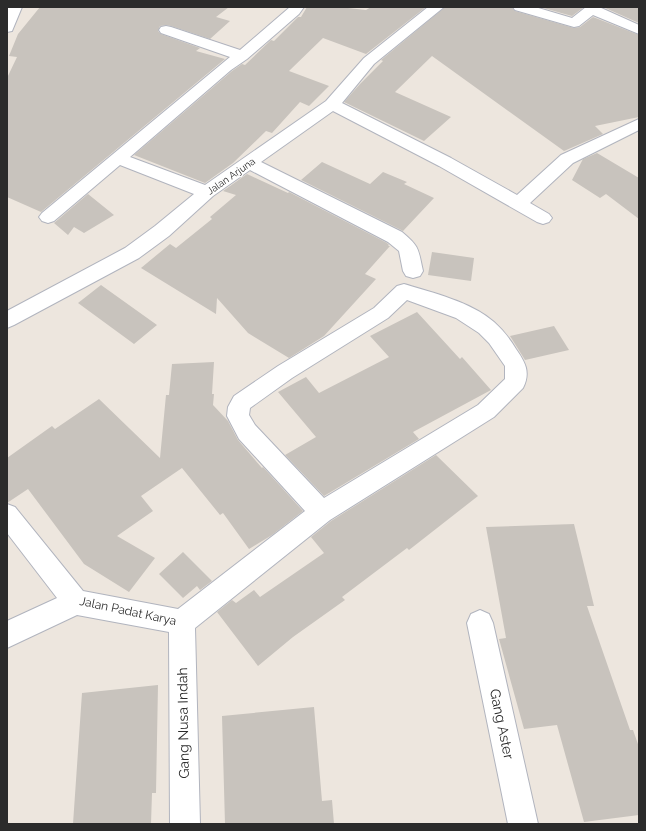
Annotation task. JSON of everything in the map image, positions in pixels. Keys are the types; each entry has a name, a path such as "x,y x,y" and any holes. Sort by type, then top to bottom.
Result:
{"street":[{"path":"7,28 15,7"},
{"path":"48,217 86,187 117,158 226,67 242,56 297,7"},
{"name":"Jalan Arjuna","path":"7,320 132,253 162,231 207,192 332,104 369,61 437,7"},
{"path":"520,7 574,23 592,9 639,30"},
{"path":"166,30 242,56"},
{"path":"332,104 445,162 543,218"},
{"path":"518,204 567,159 639,124"},
{"path":"117,158 207,192"},
{"path":"250,163 395,237 408,248 413,271"},
{"name":"Jalan Padat Karya","path":"7,515 76,602 182,622 322,512 486,411 515,382 516,365 496,337 481,323 456,311 404,291 381,313 285,372 242,402 239,407 238,416 247,432 322,512"},
{"path":"7,635 76,602"},
{"name":"Gang Nusa Indah","path":"182,622 185,824"},
{"name":"Gang Aster","path":"480,623 524,824"}],"building":[{"path":"40,7 229,7 216,17 230,21 210,39 171,26 160,26 158,31 161,34 200,48 196,51 225,59 41,212 7,197 7,78 17,57 9,56 18,34"},
{"path":"307,7 339,7 366,10 371,7 426,7 366,54 323,38 289,71 329,86 309,106 300,102 272,133 266,131 233,163 205,183 134,155 232,71 242,64 245,65 271,40 274,41 298,17 301,17"},
{"path":"445,7 512,7 515,11 574,28 580,27 593,17 639,35 639,117 595,126 603,134 564,151 432,56 395,92 451,117 424,141 344,102 383,61 381,60"},
{"path":"540,7 584,7 572,16"},
{"path":"603,7 639,7 639,23"},
{"path":"597,153 639,178 639,219 606,194 600,198 572,180 583,159"},
{"path":"322,162 370,184 383,172 407,182 404,184 434,198 403,231 301,180"},
{"path":"247,174 288,193 289,192 387,243 389,245 388,246 390,246 365,274 376,279 324,336 289,358 248,333 217,298 216,314 141,268 170,244 176,248 212,219 210,217 236,195 223,191"},
{"path":"88,194 114,215 84,233 74,227 68,235 54,223"},
{"path":"432,252 474,258 471,281 428,275"},
{"path":"101,285 157,325 134,344 78,303"},
{"path":"417,312 460,359 462,357 491,390 413,432 419,439 324,496 285,455 316,437 278,392 306,377 319,393 389,357 370,336"},
{"path":"554,326 569,350 525,360 510,336"},
{"path":"214,362 212,394 214,394 213,405 228,421 238,440 262,468 263,467 303,511 272,535 249,549 223,513 220,515 182,468 141,496 153,511 117,536 155,558 129,592 84,564 28,489 7,503 7,458 52,426 55,429 99,399 160,458 166,395 169,395 172,364"},
{"path":"436,455 478,496 409,550 407,548 342,597 345,600 293,637 258,666 217,612 232,600 236,603 254,590 260,597 324,553 311,537 331,521"},
{"path":"574,524 594,606 587,606 630,730 633,730 639,747 639,815 584,822 557,725 524,729 499,639 506,638 486,527"},
{"path":"183,552 212,581 200,590 197,586 183,598 159,574"},
{"path":"158,685 156,793 152,793 151,824 73,824 82,693"},
{"path":"314,707 322,801 332,800 334,824 225,824 222,716"}]}
